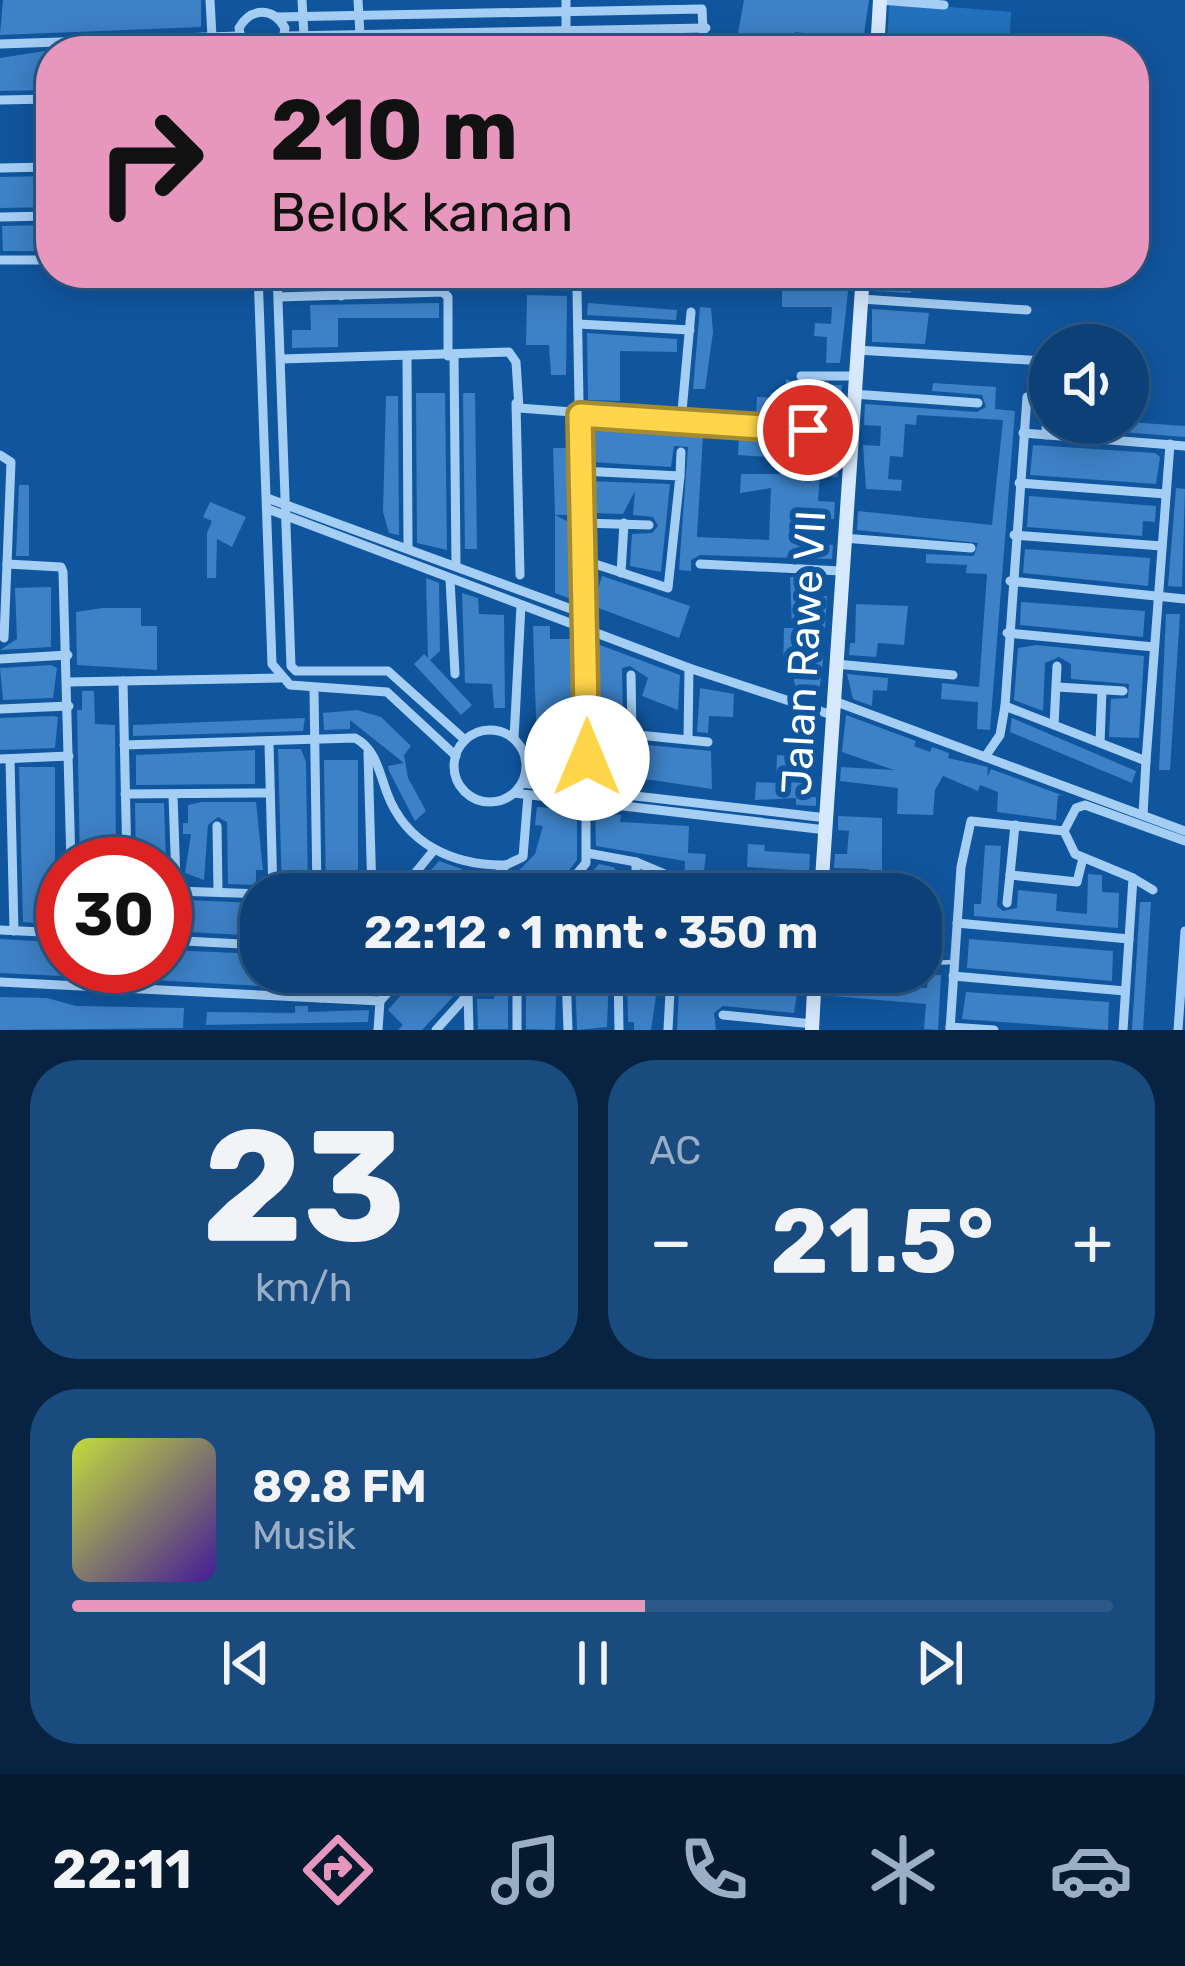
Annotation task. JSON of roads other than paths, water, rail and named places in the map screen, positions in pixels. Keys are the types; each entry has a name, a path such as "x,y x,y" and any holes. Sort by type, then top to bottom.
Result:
{"main road":[{"path":"878,36 880,0"},
{"name":"Jalan Rawe VII","path":"822,873 862,288"},
{"path":"813,1027 814,993"}],"street":[{"path":"210,0 212,36"},
{"path":"302,0 304,36"},
{"path":"358,0 359,35"},
{"path":"880,0 944,5"},
{"path":"566,6 566,36"},
{"path":"238,36 242,21 255,13 359,16 566,6 702,10 705,36"},
{"path":"277,16 286,36 706,28"},
{"path":"0,44 36,45"},
{"path":"0,100 36,99"},
{"path":"0,168 36,167"},
{"path":"0,217 36,216"},
{"path":"0,260 36,260"},
{"path":"259,288 272,664 280,678"},
{"path":"278,288 291,666 296,671 388,671 465,740"},
{"path":"341,288 341,296"},
{"path":"577,290 587,730 587,853 580,873"},
{"path":"278,297 447,294 456,565"},
{"path":"861,299 1027,310"},
{"path":"681,422 691,312"},
{"path":"578,324 690,330"},
{"path":"261,326 280,326"},
{"path":"856,350 1029,360"},
{"path":"281,359 514,355 520,575"},
{"path":"406,357 408,548"},
{"path":"801,376 854,376"},
{"path":"853,394 979,403"},
{"path":"985,757 1000,735 1005,706 1010,581 1027,397"},
{"path":"516,403 519,408 580,415 850,434"},
{"path":"1023,433 1029,434"},
{"path":"1149,443 1185,446"},
{"path":"1142,815 1170,444"},
{"path":"583,560 668,588 681,452"},
{"path":"0,454 11,462 5,516 4,638"},
{"path":"581,471 680,476"},
{"path":"1019,483 1166,494"},
{"path":"268,504 689,668 985,757 1185,831"},
{"path":"286,511 408,548 585,614"},
{"path":"582,523 649,525"},
{"path":"621,572 625,523"},
{"path":"1014,535 1162,546"},
{"path":"843,538 971,548"},
{"path":"7,564 61,567 68,656 70,837"},
{"path":"700,564 841,571"},
{"path":"451,579 455,674"},
{"path":"1010,581 1185,599"},
{"path":"514,794 526,767 514,739 520,605"},
{"path":"1007,633 1154,647"},
{"path":"0,659 68,656"},
{"path":"836,664 953,675"},
{"path":"1054,724 1057,666"},
{"path":"688,740 689,668"},
{"path":"632,675 632,735"},
{"path":"68,682 280,678 314,690 387,692 456,756"},
{"path":"123,681 126,837"},
{"path":"1057,687 1123,691"},
{"path":"314,690 316,873"},
{"path":"1100,743 1102,690"},
{"path":"0,710 69,706"},
{"path":"1005,706 1146,761"},
{"path":"514,739 484,730 465,740 456,756 457,779 471,797 494,802 514,794 586,796"},
{"path":"587,730 708,742"},
{"path":"124,745 355,738 368,748 407,832 434,850 470,863 506,866"},
{"path":"268,873 269,743"},
{"path":"368,748 371,873"},
{"path":"14,931 6,876 5,759 69,756"},
{"path":"522,783 586,796 826,824"},
{"path":"125,794 270,793"},
{"path":"173,795 174,837"},
{"path":"500,873 523,856 528,795"},
{"path":"1153,890 1067,846 1064,831 1076,808 1084,805 1185,841"},
{"path":"994,1030 950,1028 968,826 976,818 1064,831"},
{"path":"1007,903 1015,825"},
{"path":"217,826 218,891"},
{"path":"415,873 434,850"},
{"path":"587,853 636,862 662,873"},
{"path":"1010,875 1077,882 1083,858"},
{"path":"636,862 636,873"},
{"path":"1123,1030 1133,878"},
{"path":"192,891 240,892"},
{"path":"957,922 1129,939"},
{"path":"0,930 36,932"},
{"path":"1178,1030 1185,931"},
{"path":"192,941 240,944"},
{"path":"953,976 1125,991"},
{"path":"0,982 36,984"},
{"path":"192,991 380,1000"},
{"path":"321,993 321,998"},
{"path":"378,1030 380,1000 386,993"},
{"path":"436,1030 468,993"},
{"path":"468,993 469,1030"},
{"path":"517,993 517,1030"},
{"path":"567,993 568,1030"},
{"path":"618,993 619,1030"},
{"path":"668,1030 669,993"},
{"path":"723,1016 813,1027"}],"lane":[{"path":"942,962 955,962"}]}
